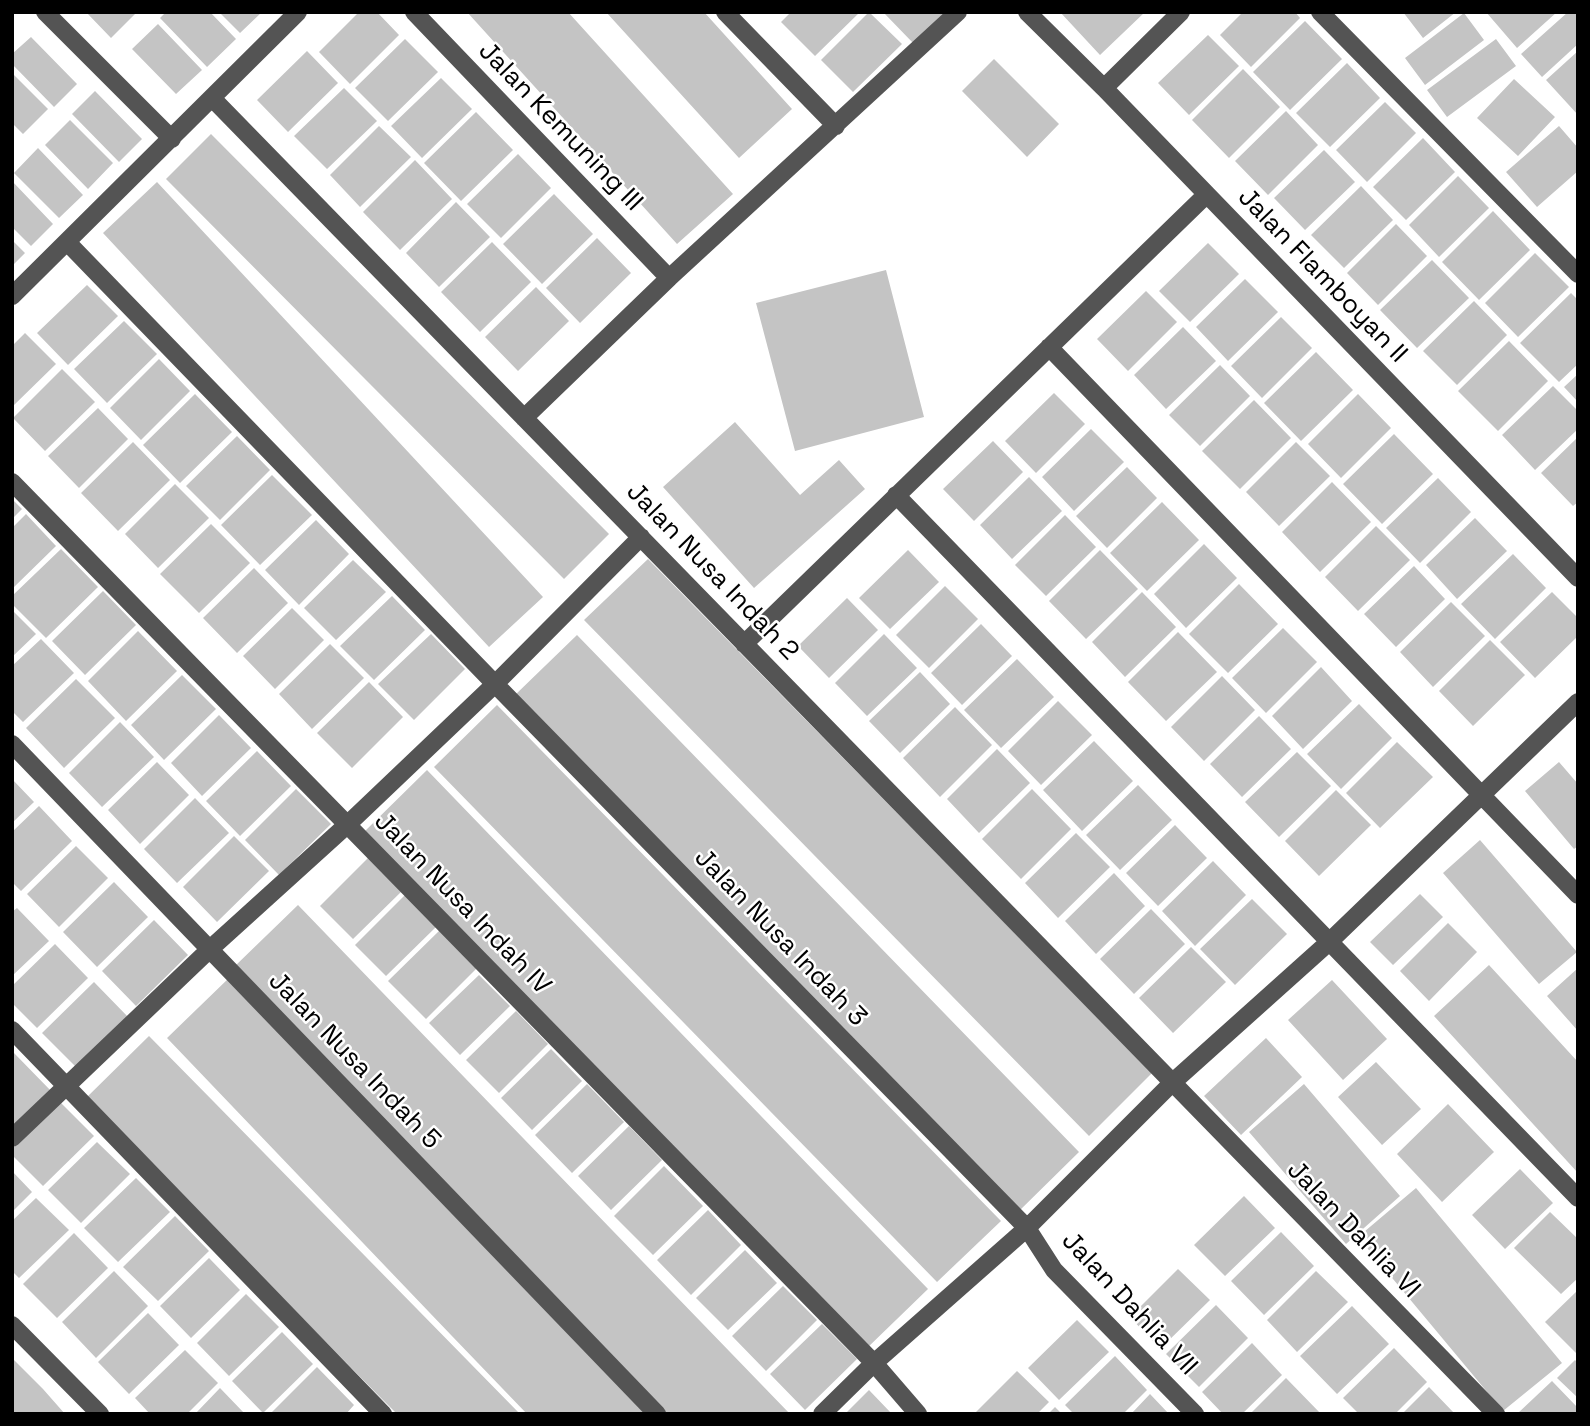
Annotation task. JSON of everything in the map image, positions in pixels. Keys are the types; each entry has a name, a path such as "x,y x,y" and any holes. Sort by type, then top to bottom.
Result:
{"street":[{"path":"45,12 172,139"},
{"path":"12,296 298,12"},
{"name":"Jalan Kemuning III","path":"414,12 669,278"},
{"path":"725,12 836,126"},
{"path":"524,418 669,278 958,12"},
{"name":"Jalan Flamboyan II","path":"1027,12 1104,88 1578,578"},
{"path":"1104,88 1181,12"},
{"path":"1320,12 1578,274"},
{"name":"Jalan Nusa Indah 2","path":"213,99 1173,1082"},
{"path":"744,644 1206,195"},
{"name":"Jalan Nusa Indah 3","path":"67,242 1027,1228"},
{"path":"1049,347 1578,895"},
{"name":"Jalan Nusa Indah IV","path":"12,482 874,1363 918,1414"},
{"path":"896,495 1578,1198"},
{"path":"12,1138 495,684 642,537"},
{"path":"822,1414 874,1363 1027,1228 1173,1082 1328,943 1578,702"},
{"name":"Jalan Nusa Indah 5","path":"12,744 657,1414"},
{"path":"12,1030 383,1414"},
{"name":"Jalan Dahlia VI","path":"1173,1082 1496,1414"},
{"name":"Jalan Dahlia VII","path":"1027,1228 1054,1270 1195,1414"},
{"path":"12,1325 100,1414"}],"building":[{"path":"86,12 137,12 111,38"},
{"path":"166,12 210,12 236,39 207,67 160,18"},
{"path":"219,12 262,12 240,33"},
{"path":"359,12 377,12 399,35 350,84 319,52"},
{"path":"467,12 568,12 733,194 677,244"},
{"path":"606,12 704,12 792,109 739,158"},
{"path":"791,12 860,12 815,56 781,22"},
{"path":"869,12 902,44 853,92 821,60"},
{"path":"883,12 947,12 914,44"},
{"path":"1060,12 1145,12 1100,55"},
{"path":"1243,12 1295,12 1300,18 1251,67 1220,35"},
{"path":"1403,12 1456,12 1423,38"},
{"path":"1486,12 1557,12 1517,48"},
{"path":"1568,12 1578,12 1578,44 1542,77 1521,54"},
{"path":"1464,13 1484,40 1425,85 1405,58"},
{"path":"1305,21 1342,59 1290,110 1253,72"},
{"path":"158,24 202,70 176,94 132,49"},
{"path":"1208,35 1239,66 1189,115 1158,83"},
{"path":"31,37 77,84 54,107 12,64 12,54"},
{"path":"405,39 438,72 388,121 355,88"},
{"path":"1496,39 1516,66 1447,117 1427,90"},
{"path":"307,51 338,83 288,132 257,100"},
{"path":"1578,51 1578,115 1546,80"},
{"path":"994,59 1059,124 1027,157 962,91"},
{"path":"1347,63 1380,98 1330,147 1296,113"},
{"path":"1243,69 1280,107 1229,158 1192,120"},
{"path":"12,73 48,109 23,134 12,123"},
{"path":"441,78 472,109 422,158 391,126"},
{"path":"1514,79 1555,117 1518,156 1477,118"},
{"path":"344,88 377,121 327,169 294,136"},
{"path":"95,91 142,139 119,162 72,114"},
{"path":"1385,102 1416,133 1367,182 1336,150"},
{"path":"1286,111 1318,145 1268,195 1235,161"},
{"path":"476,112 513,150 461,201 424,163"},
{"path":"70,120 113,163 88,189 45,145"},
{"path":"379,126 411,157 360,207 330,175"},
{"path":"1559,126 1578,148 1578,171 1537,207 1506,172"},
{"path":"211,134 609,534 564,579 166,179"},
{"path":"1423,138 1455,172 1406,220 1373,187"},
{"path":"38,148 83,195 59,218 14,173"},
{"path":"1324,150 1355,182 1305,230 1274,198"},
{"path":"518,154 551,188 501,238 467,204"},
{"path":"415,160 452,199 400,250 363,212"},
{"path":"1458,176 1489,208 1439,257 1409,225"},
{"path":"12,181 53,224 31,246 12,227"},
{"path":"157,182 543,597 489,647 103,233"},
{"path":"1361,186 1393,220 1344,268 1311,235"},
{"path":"554,194 593,234 542,284 503,244"},
{"path":"456,202 490,237 439,287 406,253"},
{"path":"1493,211 1530,250 1479,300 1442,262"},
{"path":"1396,224 1427,256 1378,305 1347,273"},
{"path":"597,238 631,273 580,323 546,288"},
{"path":"12,240 25,253 12,266"},
{"path":"492,242 531,282 480,332 441,292"},
{"path":"1208,243 1239,274 1190,322 1159,291"},
{"path":"1535,253 1569,287 1518,337 1485,303"},
{"path":"1432,260 1469,298 1417,348 1380,310"},
{"path":"886,270 924,417 795,451 756,303"},
{"path":"1245,279 1278,312 1228,361 1196,327"},
{"path":"87,285 118,316 68,365 37,333"},
{"path":"536,287 569,321 518,371 485,337"},
{"path":"1146,291 1177,322 1128,371 1097,339"},
{"path":"1571,293 1578,300 1578,364 1559,382 1520,343"},
{"path":"1474,301 1507,335 1457,385 1423,351"},
{"path":"1281,317 1312,348 1262,398 1231,366"},
{"path":"124,321 157,354 107,403 74,369"},
{"path":"1183,327 1216,361 1166,409 1134,375"},
{"path":"25,333 56,364 12,407 12,346"},
{"path":"1509,341 1548,381 1498,431 1458,391"},
{"path":"1316,352 1353,390 1301,441 1264,403"},
{"path":"159,359 190,391 141,440 110,408"},
{"path":"1220,365 1250,396 1200,446 1169,415"},
{"path":"62,369 95,402 45,451 13,418"},
{"path":"1578,374 1578,402 1564,387"},
{"path":"1553,386 1578,411 1578,429 1535,470 1502,435"},
{"path":"1054,393 1085,424 1036,473 1005,441"},
{"path":"195,394 232,432 180,483 143,445"},
{"path":"1358,394 1391,428 1341,478 1308,444"},
{"path":"1254,400 1291,438 1240,489 1202,451"},
{"path":"98,408 128,439 79,488 48,456"},
{"path":"735,422 800,495 839,460 865,489 754,588 663,487"},
{"path":"1091,429 1124,462 1074,511 1042,477"},
{"path":"1394,434 1433,474 1382,524 1343,484"},
{"path":"237,436 270,470 220,520 186,486"},
{"path":"1578,437 1578,502 1573,506 1541,473"},
{"path":"993,441 1023,472 974,521 943,489"},
{"path":"133,442 170,480 118,531 81,493"},
{"path":"1296,442 1330,476 1279,526 1246,492"},
{"path":"1127,467 1157,498 1107,548 1076,516"},
{"path":"272,475 312,515 260,565 221,525"},
{"path":"1029,477 1062,511 1012,559 980,525"},
{"path":"1438,478 1471,512 1420,563 1386,528"},
{"path":"1332,482 1371,522 1320,572 1282,532"},
{"path":"175,484 209,518 158,568 125,534"},
{"path":"12,499 22,509 12,519"},
{"path":"1162,502 1199,540 1147,591 1110,553"},
{"path":"26,514 56,546 12,589 12,528"},
{"path":"1065,515 1096,547 1046,596 1015,565"},
{"path":"1475,518 1507,551 1457,599 1426,565"},
{"path":"316,520 349,554 299,605 265,570"},
{"path":"211,524 250,563 199,613 160,574"},
{"path":"1376,526 1410,560 1358,611 1325,577"},
{"path":"1204,544 1237,578 1186,628 1154,594"},
{"path":"61,549 98,587 46,638 12,604 12,596"},
{"path":"908,550 939,582 890,629 859,598"},
{"path":"1100,550 1138,589 1086,639 1049,601"},
{"path":"1513,554 1546,588 1495,639 1461,604"},
{"path":"648,559 1152,1073 1089,1136 584,620"},
{"path":"353,560 386,592 336,640 304,608"},
{"path":"1414,566 1445,599 1396,647 1364,614"},
{"path":"254,568 288,603 237,653 203,618"},
{"path":"1239,584 1278,624 1228,673 1189,634"},
{"path":"945,586 978,619 929,668 896,635"},
{"path":"103,591 136,625 85,675 52,641"},
{"path":"1142,592 1176,627 1125,677 1092,642"},
{"path":"1552,592 1578,618 1578,636 1535,678 1500,642"},
{"path":"392,596 425,630 374,680 340,646"},
{"path":"847,598 878,630 829,678 798,646"},
{"path":"1451,602 1485,636 1433,687 1400,652"},
{"path":"292,608 324,640 275,689 243,656"},
{"path":"12,610 36,634 12,657"},
{"path":"981,624 1012,656 962,705 931,673"},
{"path":"1283,628 1317,662 1266,713 1232,678"},
{"path":"138,631 177,671 126,721 88,681"},
{"path":"1178,632 1217,672 1166,721 1128,682"},
{"path":"431,634 465,669 414,720 378,684"},
{"path":"884,634 917,668 867,716 835,683"},
{"path":"577,635 1079,1152 1016,1214 514,696"},
{"path":"41,639 74,673 23,722 12,711 12,666"},
{"path":"1490,640 1525,675 1473,726 1439,691"},
{"path":"330,644 364,678 312,729 279,694"},
{"path":"1017,659 1054,697 1001,748 964,710"},
{"path":"1321,667 1352,701 1303,749 1272,716"},
{"path":"920,672 950,704 900,753 869,721"},
{"path":"182,675 216,709 164,760 131,725"},
{"path":"1222,676 1255,710 1204,761 1171,727"},
{"path":"76,679 115,718 64,768 26,728"},
{"path":"369,682 403,717 352,768 317,733"},
{"path":"1058,701 1092,735 1041,785 1008,751"},
{"path":"1359,704 1392,738 1341,789 1307,754"},
{"path":"497,705 1001,1221 937,1282 434,767"},
{"path":"955,707 992,745 940,797 903,758"},
{"path":"219,715 251,748 202,796 171,763"},
{"path":"1259,716 1291,749 1242,797 1210,764"},
{"path":"120,722 154,757 102,807 69,773"},
{"path":"1094,741 1133,781 1082,831 1043,790"},
{"path":"1397,742 1433,777 1380,828 1346,793"},
{"path":"997,749 1030,783 979,833 947,799"},
{"path":"257,751 291,786 240,836 206,801"},
{"path":"1297,752 1331,786 1279,837 1245,802"},
{"path":"157,762 189,795 140,844 108,810"},
{"path":"1559,762 1578,784 1578,846 1574,849 1525,791"},
{"path":"427,770 928,1289 865,1350 364,832"},
{"path":"12,779 34,802 12,823"},
{"path":"1138,785 1172,820 1120,870 1086,835"},
{"path":"296,789 331,824 279,875 245,840"},
{"path":"1032,789 1071,829 1021,879 982,839"},
{"path":"1336,790 1371,825 1319,876 1285,841"},
{"path":"195,798 229,833 177,883 144,849"},
{"path":"39,806 72,841 21,891 12,882 12,832"},
{"path":"1175,825 1207,858 1158,906 1126,873"},
{"path":"1076,833 1110,867 1058,918 1025,883"},
{"path":"234,836 269,871 217,922 183,887"},
{"path":"1480,840 1577,952 1539,984 1443,873"},
{"path":"76,846 108,878 59,927 27,894"},
{"path":"369,857 402,891 353,939 320,906"},
{"path":"1213,861 1246,895 1195,946 1162,911"},
{"path":"1114,873 1145,906 1096,954 1065,921"},
{"path":"114,882 148,917 97,967 63,932"},
{"path":"1420,894 1443,917 1393,965 1370,942"},
{"path":"405,895 436,927 386,976 355,945"},
{"path":"1252,899 1287,934 1235,985 1200,949"},
{"path":"298,905 790,1414 667,1414 235,966"},
{"path":"17,908 49,941 12,976 12,912"},
{"path":"1151,909 1185,944 1134,994 1100,959"},
{"path":"154,920 188,955 136,1006 102,971"},
{"path":"1448,923 1477,952 1429,1001 1400,971"},
{"path":"440,930 477,968 426,1019 388,981"},
{"path":"55,944 88,978 37,1028 12,1003 12,986"},
{"path":"1191,947 1226,982 1173,1033 1139,998"},
{"path":"1489,965 1578,1062 1578,1173 1434,1016"},
{"path":"1578,968 1578,1031 1547,996"},
{"path":"479,975 510,1006 460,1055 429,1023"},
{"path":"230,977 649,1414 527,1414 451,1335 167,1038"},
{"path":"1332,980 1387,1039 1343,1080 1288,1020"},
{"path":"94,982 129,1018 77,1068 42,1033"},
{"path":"516,1011 548,1044 499,1093 466,1060"},
{"path":"149,1036 520,1414 397,1414 86,1098"},
{"path":"1266,1038 1302,1077 1241,1135 1204,1096"},
{"path":"551,1049 582,1081 532,1130 501,1098"},
{"path":"14,1053 53,1093 12,1132 12,1055"},
{"path":"1376,1062 1421,1109 1382,1145 1338,1097"},
{"path":"587,1084 624,1122 572,1173 535,1135"},
{"path":"1304,1084 1400,1196 1346,1244 1249,1132"},
{"path":"60,1102 94,1136 43,1186 12,1155 12,1149"},
{"path":"1448,1104 1494,1152 1442,1202 1397,1154"},
{"path":"629,1126 662,1160 611,1210 578,1176"},
{"path":"97,1142 130,1174 81,1223 48,1190"},
{"path":"664,1166 703,1206 653,1255 614,1216"},
{"path":"1520,1169 1553,1203 1505,1249 1472,1215"},
{"path":"12,1171 32,1192 12,1212"},
{"path":"136,1178 170,1212 118,1262 84,1228"},
{"path":"1416,1188 1562,1363 1503,1411 1358,1237"},
{"path":"1244,1196 1275,1228 1225,1276 1194,1245"},
{"path":"36,1198 69,1230 19,1278 12,1271 12,1221"},
{"path":"708,1210 741,1245 691,1295 657,1260"},
{"path":"1550,1212 1578,1239 1578,1278 1561,1294 1514,1248"},
{"path":"175,1216 209,1251 158,1301 123,1267"},
{"path":"1281,1232 1314,1266 1264,1315 1231,1281"},
{"path":"74,1233 108,1268 57,1318 23,1284"},
{"path":"745,1250 777,1283 728,1330 696,1298"},
{"path":"209,1258 240,1290 191,1338 160,1306"},
{"path":"1178,1269 1210,1300 1160,1349 1130,1317"},
{"path":"114,1271 148,1306 96,1358 62,1322"},
{"path":"1316,1271 1348,1302 1297,1352 1267,1320"},
{"path":"783,1286 817,1320 766,1371 732,1336"},
{"path":"1578,1290 1578,1355 1545,1322"},
{"path":"246,1294 279,1327 229,1376 197,1343"},
{"path":"1216,1305 1248,1338 1199,1387 1166,1354"},
{"path":"1352,1306 1389,1344 1337,1394 1300,1356"},
{"path":"148,1313 179,1345 129,1394 98,1362"},
{"path":"1077,1320 1109,1352 1059,1400 1028,1368"},
{"path":"822,1324 857,1359 805,1410 770,1374"},
{"path":"282,1332 313,1364 263,1413 232,1381"},
{"path":"1252,1343 1282,1375 1242,1414 1223,1414 1202,1392"},
{"path":"1394,1348 1427,1382 1395,1414 1359,1414 1343,1398"},
{"path":"185,1350 218,1383 187,1414 150,1414 135,1398"},
{"path":"1115,1356 1147,1390 1123,1414 1074,1414 1065,1405"},
{"path":"12,1358 43,1389 65,1414 12,1414"},
{"path":"1575,1360 1578,1363 1578,1398 1557,1378"},
{"path":"317,1367 354,1405 346,1414 270,1414"},
{"path":"1017,1371 1049,1402 1037,1414 974,1414"},
{"path":"1286,1378 1321,1414 1250,1414"},
{"path":"1552,1381 1578,1408 1578,1414 1517,1414"},
{"path":"1429,1387 1455,1414 1402,1414"},
{"path":"220,1388 245,1414 195,1414"},
{"path":"869,1390 892,1414 845,1414"},
{"path":"1150,1394 1169,1414 1131,1414"},
{"path":"1055,1407 1062,1414 1048,1414"}]}
